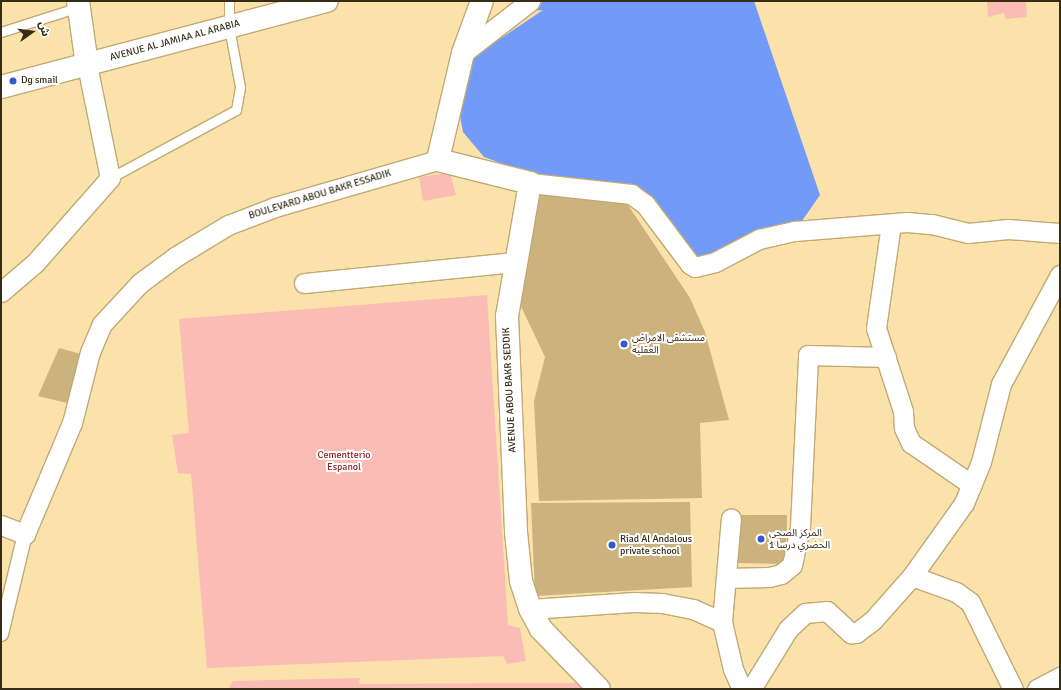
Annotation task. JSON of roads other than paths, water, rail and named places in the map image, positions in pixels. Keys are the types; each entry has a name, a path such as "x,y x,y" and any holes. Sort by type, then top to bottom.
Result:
{"street":[{"name":"AVENUE AL JAMIAA AL ARABIA","path":"1,87 87,65 145,46 229,27 327,1"},
{"path":"482,1 463,53 438,160 530,184 631,194 645,204 684,257 695,267 715,262 759,239 778,234 891,224 932,224 968,233 1008,229 1060,233"},
{"path":"463,53 530,1"},
{"path":"1,292 35,263 110,178 87,65 78,4"},
{"name":"BOULEVARD ABOU BAKR ESSADIK","path":"26,534 72,423 90,352 102,324 140,283 176,257 228,225 275,207 438,160"},
{"name":"AVENUE ABOU BAKR SEDDIK","path":"530,184 515,262 508,316 507,358 516,532 522,581 530,610 541,629 592,686"},
{"path":"891,224 883,293 876,315 876,328 911,443 972,486"},
{"path":"304,283 515,262"},
{"path":"751,689 788,629 805,613 827,611 851,633 856,633 874,620 912,576 956,516 972,486 981,462 1001,384 1060,275"},
{"path":"726,578 769,577 781,574 792,565 800,527 808,355 886,357"},
{"path":"731,518 722,622 732,669 742,689"},
{"path":"1,525 26,534 1,634"},
{"path":"912,576 956,592 970,602 1013,689"},
{"path":"530,610 634,602 662,603 693,609 722,622"},
{"path":"1037,689 1060,677"}],"lane":[{"path":"110,178 236,110 240,87 229,27 229,1"},
{"path":"1,32 78,4"}],"water":[{"path":"544,1 754,1 820,195 795,231 695,267 644,192 539,177 484,157 463,132 458,105 470,59 543,10 529,11"}],"place":[{"name":"Dg smail","path":"13,81"},
{"name":"مستشفى الامراض العقلية","path":"624,344"},
{"name":"المركز الصحي الحضري درسا 1","path":"761,539"},
{"name":"Riad Al Andalous private school","path":"612,545"}],"park label":[{"name":"Cementterio Espanol","path":"344,460"}]}
